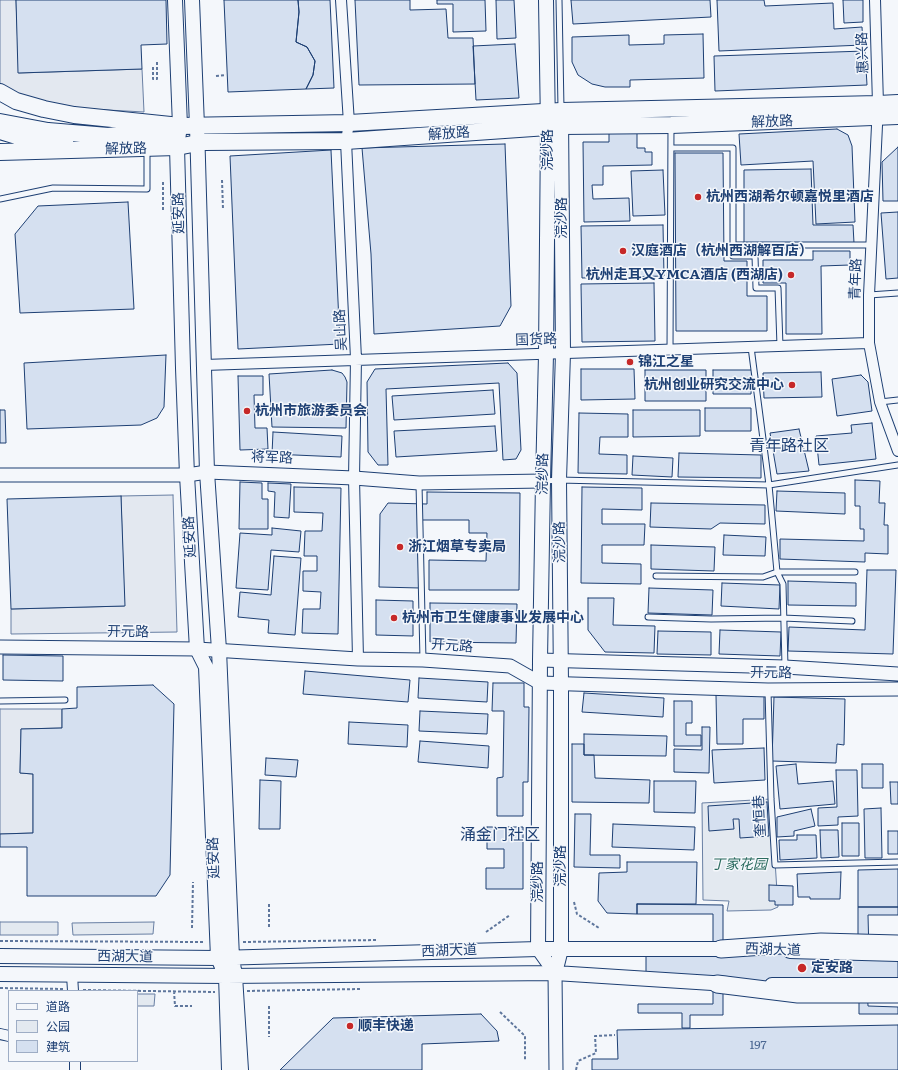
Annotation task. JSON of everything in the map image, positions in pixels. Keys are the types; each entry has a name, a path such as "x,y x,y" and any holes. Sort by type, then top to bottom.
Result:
{"highway":[{"path":"721,949 822,942 898,944"},
{"path":"716,984 798,994 898,994"}],"main road":[{"name":"延安路","path":"175,0 180,126 178,148 183,368 196,649 206,667 218,958 230,976"},
{"name":"延安路","path":"192,0 198,142 207,472 219,650 232,958 230,976 241,1070"},
{"name":"浣纱路","path":"538,949 542,481 554,119 546,0"},
{"path":"0,92 16,101 44,109 74,115 180,126"},
{"name":"解放路","path":"0,152 178,148 198,142 346,141 554,119 671,125 878,111 898,103"},
{"name":"解放路","path":"180,126 878,111 898,116"},
{"name":"浣沙路","path":"554,119 563,353 559,480 561,949 555,973"},
{"path":"0,122 48,131 108,136 146,133 180,126"},
{"path":"0,131 20,137 97,143 168,136 180,126"},
{"name":"西湖大道","path":"0,956 232,958 538,949 721,949 898,954"},
{"name":"西湖大道","path":"0,974 73,985 230,976 555,973 716,984 898,985"},
{"name":"延安路","path":"229,1070 231,992"}],"street":[{"name":"吴山路","path":"341,0 349,123 346,141 356,359 354,478 358,659"},
{"name":"惠兴路","path":"875,0 878,111"},
{"name":"青年路","path":"878,111 869,295 869,343 880,402 898,451"},
{"name":"国货路","path":"204,365 869,343"},
{"name":"将军路","path":"0,475 187,475 207,472 354,478 419,483 542,481"},
{"name":"开元路","path":"0,647 196,649 358,659 423,660 510,666 540,683 561,684 768,690 898,689"},
{"name":"开元路","path":"540,660 785,667 898,674"},
{"path":"538,949 555,973 556,1070"}],"lane":[{"path":"554,119 559,0"},
{"path":"670,350 671,125"},
{"path":"0,199 52,188 147,189 147,148"},
{"path":"671,148 733,148 733,256 755,256 756,288 778,288 780,346"},
{"path":"733,245 872,245"},
{"path":"869,295 898,293"},
{"path":"751,347 769,485 777,572 783,584 785,667"},
{"path":"880,402 898,400"},
{"path":"542,481 559,480 769,485 898,465"},
{"path":"419,483 423,660"},
{"path":"656,576 763,577 777,572 855,572"},
{"path":"648,617 711,619 783,618 852,621"},
{"name":"奎恒巷","path":"768,690 771,799 775,865 898,862"},
{"path":"0,701 65,700"}],"path":[{"path":"153,67 153,78 157,78 157,61"},
{"path":"216,76 226,75"},
{"path":"222,180 223,209"},
{"path":"163,182 163,211"},
{"path":"192,928 193,882"},
{"path":"269,902 269,927"},
{"path":"577,914 599,928"},
{"path":"486,932 510,915"},
{"path":"0,988 73,985 174,991 231,992 364,988"},
{"path":"174,991 175,1006 192,1006"},
{"path":"269,1006 269,1037"},
{"path":"500,1012 525,1036 525,1060"},
{"path":"576,1070 578,1061 596,1053 595,1036 615,1035"}],"green space":[{"name":"丁家花园","path":"771,799 778,907 771,910 727,911 729,901 703,900 702,803"},
{"path":"0,922 58,922 58,935 0,935"},
{"path":"154,922 153,934 73,935 72,923"},
{"path":"138,994 155,994 154,1006 138,1006"}],"shaded area":[{"path":"0,0 16,0 19,73 142,69 144,112 71,108 31,101 0,85"},
{"path":"173,495 177,632 11,634 11,609 124,606 121,496"},
{"path":"0,709 62,709 62,728 21,729 20,773 33,774 33,833 0,834"}],"building":[{"path":"16,0 166,0 167,44 141,45 142,69 18,73"},
{"path":"224,0 298,0 299,12 296,42 307,47 315,61 313,75 306,89 228,92"},
{"path":"298,0 330,0 334,88 306,89 313,75 315,61 307,47 296,42 299,12"},
{"path":"355,0 410,0 410,10 446,9 448,38 473,38 475,84 359,85"},
{"path":"437,0 485,0 486,31 453,32 453,4 437,4"},
{"path":"496,0 514,0 516,38 497,39"},
{"path":"571,0 710,0 711,17 573,24"},
{"path":"717,0 764,0 765,6 833,3 834,29 862,27 863,45 719,51"},
{"path":"843,0 863,0 863,22 844,23"},
{"path":"703,34 704,78 630,80 630,87 605,87 592,84 578,75 572,62 572,37 629,35 629,45 664,44 664,35"},
{"path":"515,44 519,98 476,100 473,46"},
{"path":"865,51 867,85 715,91 714,56"},
{"path":"837,129 848,135 852,146 855,222 816,224 813,161 741,165 739,134"},
{"path":"609,131 637,131 637,148 645,148 645,152 652,152 652,165 603,166 603,185 592,185 593,199 629,198 630,221 584,222 583,142 609,142"},
{"path":"505,144 511,306 500,326 374,334 371,254 362,148"},
{"path":"898,147 898,201 883,201 882,162"},
{"path":"331,150 340,344 238,349 230,156"},
{"path":"675,153 723,153 724,261 747,261 747,296 767,296 767,331 676,331"},
{"path":"811,169 813,225 853,225 854,243 744,243 744,170"},
{"path":"663,170 665,215 633,216 631,171"},
{"path":"128,202 134,309 20,313 15,234 38,206"},
{"path":"898,212 898,278 886,279 881,213"},
{"name":"汉庭酒店（杭州西湖解百店）","path":"663,225 664,276 582,278 581,226"},
{"path":"813,251 850,251 850,265 821,266 822,334 786,334 786,283 763,283 763,260 813,260"},
{"path":"654,283 655,341 582,342 581,284"},
{"path":"166,355 164,407 157,418 141,425 27,429 24,363"},
{"path":"508,363 517,373 521,450 516,459 503,460 499,383 386,389 388,465 378,465 368,452 367,382 375,369"},
{"path":"581,369 634,369 635,399 581,400"},
{"path":"332,370 342,373 347,382 346,428 272,427 269,374"},
{"path":"645,370 706,370 706,401 645,401"},
{"path":"713,370 752,370 751,394 713,394"},
{"name":"杭州创业研究交流中心","path":"821,372 822,397 764,398 763,373"},
{"path":"861,375 868,382 872,411 837,416 832,379"},
{"name":"杭州市旅游委员会","path":"238,376 263,376 263,395 254,395 255,428 267,428 268,449 240,450"},
{"path":"493,390 495,414 394,420 392,396"},
{"path":"705,408 751,408 751,431 705,431"},
{"path":"0,410 5,410 6,443 0,443"},
{"path":"633,410 700,410 700,436 633,437"},
{"path":"579,413 628,414 628,437 600,437 599,454 627,455 627,474 578,473"},
{"path":"872,423 876,459 819,465 816,436 852,433 851,425"},
{"path":"495,426 497,451 396,457 394,431"},
{"path":"799,429 809,471 777,474 770,433"},
{"path":"273,432 342,436 341,457 272,454"},
{"path":"679,453 761,455 761,478 678,477"},
{"path":"633,456 673,458 672,477 632,475"},
{"path":"855,480 880,481 879,503 885,503 884,525 888,525 888,554 865,553 865,562 780,559 780,539 864,541 864,529 860,529 860,506 855,506"},
{"path":"240,482 262,483 262,499 268,499 268,529 239,529"},
{"path":"268,483 291,484 289,518 274,517 275,492 268,491"},
{"path":"294,487 341,488 338,634 302,633 303,609 320,609 321,592 303,591 303,571 317,571 317,556 304,556 305,531 322,531 323,513 294,512"},
{"path":"582,487 642,488 642,510 602,509 602,524 645,524 644,545 602,545 602,563 641,564 641,584 581,583"},
{"path":"777,491 845,493 845,514 776,511"},
{"name":"浙江烟草专卖局","path":"427,492 520,493 519,590 429,590 429,560 486,561 487,533 469,533 469,520 420,520 420,588 379,587 380,514 388,503 427,504"},
{"path":"121,496 125,606 11,609 7,499"},
{"path":"651,503 765,505 765,524 720,523 711,529 650,527"},
{"path":"272,528 301,531 299,552 271,550 268,590 236,588 240,533 272,535"},
{"path":"724,535 766,537 765,556 723,555"},
{"path":"651,545 715,547 714,571 651,569"},
{"path":"274,556 301,558 295,635 268,633 269,620 238,617 240,592 271,595"},
{"path":"867,570 896,570 893,654 788,651 789,627 865,630"},
{"path":"788,581 856,583 856,606 788,605"},
{"path":"722,583 780,585 779,609 721,606"},
{"path":"649,588 713,590 712,615 648,613"},
{"path":"588,598 614,598 613,625 655,626 654,653 605,652 588,630"},
{"name":"杭州市卫生健康事业发展中心","path":"376,600 413,601 413,636 376,635"},
{"path":"430,603 517,604 516,643 430,642"},
{"path":"720,630 781,632 780,656 719,654"},
{"path":"658,631 711,632 711,655 657,654"},
{"path":"3,655 63,656 63,681 3,680"},
{"path":"305,671 410,680 408,702 303,694"},
{"path":"419,678 488,682 487,702 418,698"},
{"path":"493,683 524,683 524,707 529,707 528,782 523,782 523,816 497,816 497,778 503,777 504,711 492,711"},
{"path":"153,685 174,704 170,875 156,896 27,896 27,847 0,847 0,834 33,833 33,774 20,773 21,729 62,728 62,709 77,708 77,687"},
{"path":"584,693 664,698 663,717 582,712"},
{"path":"716,695 764,695 764,719 743,719 743,744 717,744"},
{"path":"774,697 845,699 844,745 837,744 836,763 772,761"},
{"path":"674,701 692,701 692,723 686,723 686,735 701,735 701,746 674,746"},
{"path":"420,711 488,714 487,734 419,731"},
{"path":"349,722 408,725 407,747 348,744"},
{"path":"702,727 710,727 709,773 674,772 674,749 702,750"},
{"path":"584,734 667,736 666,756 584,755"},
{"path":"420,741 489,746 488,768 418,762"},
{"path":"572,744 584,744 584,755 594,755 595,778 650,780 649,803 572,802"},
{"path":"764,748 765,780 714,783 712,750"},
{"path":"266,758 298,760 296,777 265,775"},
{"path":"796,764 798,784 833,781 835,804 780,809 776,766"},
{"path":"862,764 883,764 883,788 862,788"},
{"path":"836,770 857,770 858,816 838,817 838,825 818,826 818,808 837,807"},
{"path":"260,780 281,781 280,829 259,829"},
{"path":"654,781 696,781 695,813 654,812"},
{"path":"890,782 898,782 898,804 891,804"},
{"path":"767,802 769,836 740,838 739,819 733,819 734,829 709,831 708,806"},
{"path":"881,808 882,858 865,858 864,809"},
{"path":"811,809 815,826 794,831 794,836 777,837 777,817"},
{"path":"575,814 591,814 590,855 620,855 620,868 574,867"},
{"path":"842,823 859,823 859,856 842,856"},
{"path":"613,824 695,827 694,850 612,847"},
{"path":"487,827 523,827 523,889 486,889 486,868 504,868 504,849 487,849"},
{"path":"820,830 838,830 839,857 821,858"},
{"path":"888,831 898,831 898,854 888,854"},
{"path":"797,835 816,835 817,858 780,860 779,840 797,840"},
{"path":"627,862 697,862 696,904 637,904 637,914 607,913 598,901 599,873 627,872"},
{"path":"898,869 898,907 858,907 858,870"},
{"path":"841,872 840,899 810,899 810,897 798,897 797,874"},
{"path":"769,885 793,886 793,905 775,905 775,901 769,901"},
{"name":"定安路","path":"637,904 723,905 723,954 858,954 858,907 898,907 898,915 868,915 869,954 898,954 898,983 867,983 868,1006 898,1007 898,1014 859,1014 859,982 723,982 723,1015 690,1015 690,1028 682,1028 682,1013 638,1013 638,1004 713,1004 713,982 646,982 646,954 713,954 713,914 637,914"},
{"path":"481,1014 497,1031 499,1041 422,1044 422,1070 280,1070 333,1018"},
{"path":"898,1025 898,1070 592,1070 592,1059 618,1059 617,1030"}],"place":[{"name":"杭州西湖希尔顿嘉悦里酒店","path":"698,197"},
{"name":"汉庭酒店（杭州西湖解百店）","path":"623,251"},
{"name":"杭州走耳又YMCA酒店 (西湖店)","path":"791,275"},
{"name":"锦江之星","path":"630,362"},
{"name":"杭州创业研究交流中心","path":"792,385"},
{"name":"杭州市旅游委员会","path":"247,411"},
{"name":"浙江烟草专卖局","path":"400,547"},
{"name":"杭州市卫生健康事业发展中心","path":"394,618"},
{"name":"定安路","path":"802,968"},
{"name":"顺丰快递","path":"350,1026"}],"district":[{"name":"青年路社区","path":"789,446"},
{"name":"涌金门社区","path":"500,835"}]}
